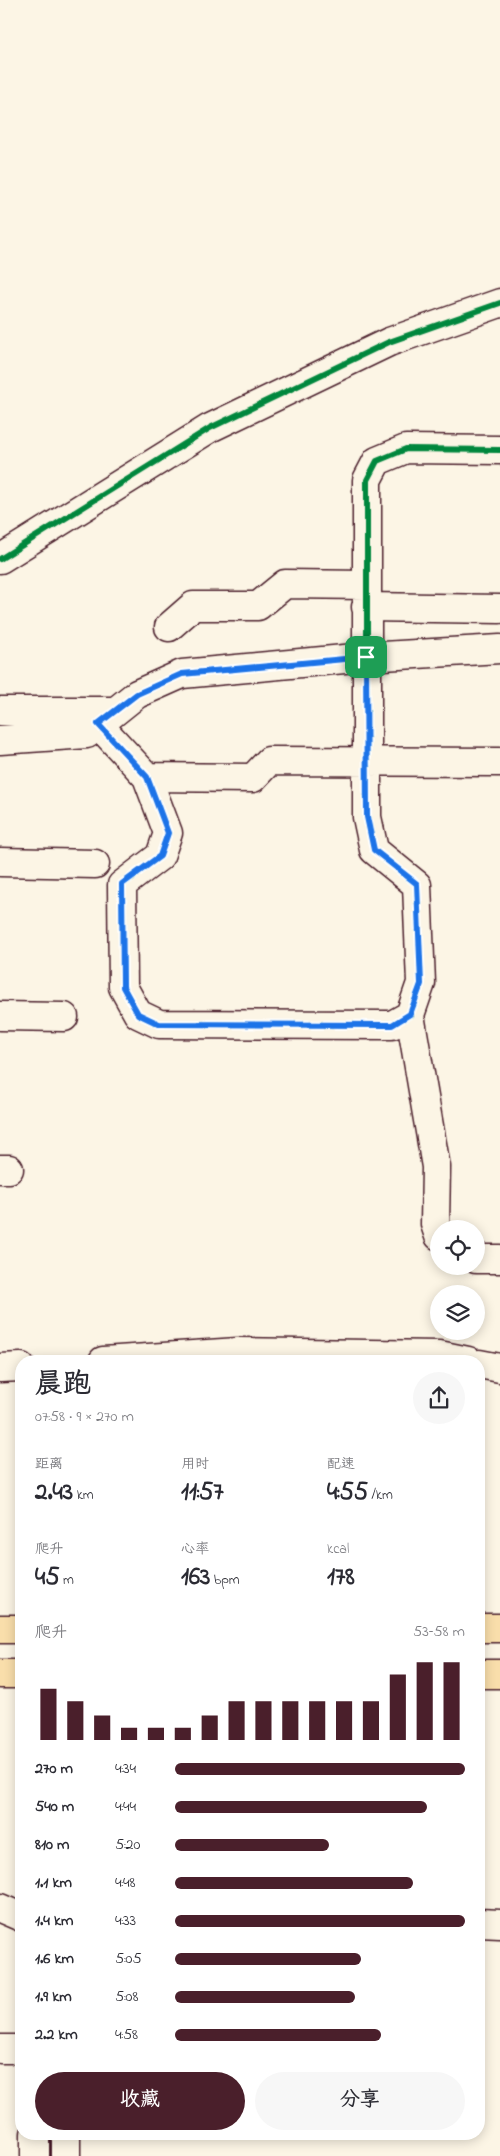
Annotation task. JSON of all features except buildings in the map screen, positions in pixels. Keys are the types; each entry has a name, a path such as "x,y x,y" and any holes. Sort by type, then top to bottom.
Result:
{"main road":[{"path":"485,1628 500,1628"},
{"path":"0,1629 15,1629"},
{"path":"0,1674 15,1674"},
{"path":"485,1674 500,1674"}],"street":[{"path":"0,559 210,428 389,342 500,303"},
{"path":"435,1220 436,1167 410,1014 421,984 417,884 374,850 367,817 367,480 377,461 406,449 500,450"},
{"path":"169,627 193,606 258,606 285,584 366,596 500,609"},
{"path":"0,740 87,734 137,694 182,674 366,657 500,649"},
{"path":"0,711 107,718"},
{"path":"107,718 147,777 168,833 160,856 122,884 123,987 138,1014 159,1024 373,1025 392,1025 410,1014"},
{"path":"147,777 253,778 269,761 500,762"},
{"path":"0,862 95,864"},
{"path":"0,1016 64,1017"},
{"path":"485,1259 500,1259"},
{"path":"485,1365 500,1368"},
{"path":"0,1368 15,1367"},
{"path":"0,1908 15,1914"},
{"path":"485,1923 500,1924"},
{"path":"0,2049 15,2049"},
{"path":"35,2140 35,2156"},
{"path":"66,2140 66,2156"}],"cycle path":[{"path":"0,559 210,428 389,342 500,303"},
{"path":"98,724 147,777 168,833 160,856 122,885 123,987 138,1014 159,1024 392,1025 410,1015 421,983 417,885 374,850 367,817 367,480 377,461 406,449 500,450"}],"route":[{"path":"366,657 367,817 374,850 417,884 421,984 410,1014 392,1025 159,1024 138,1014 123,987 122,884 160,856 168,833 147,777 98,724 137,694 182,674 366,657"}]}
